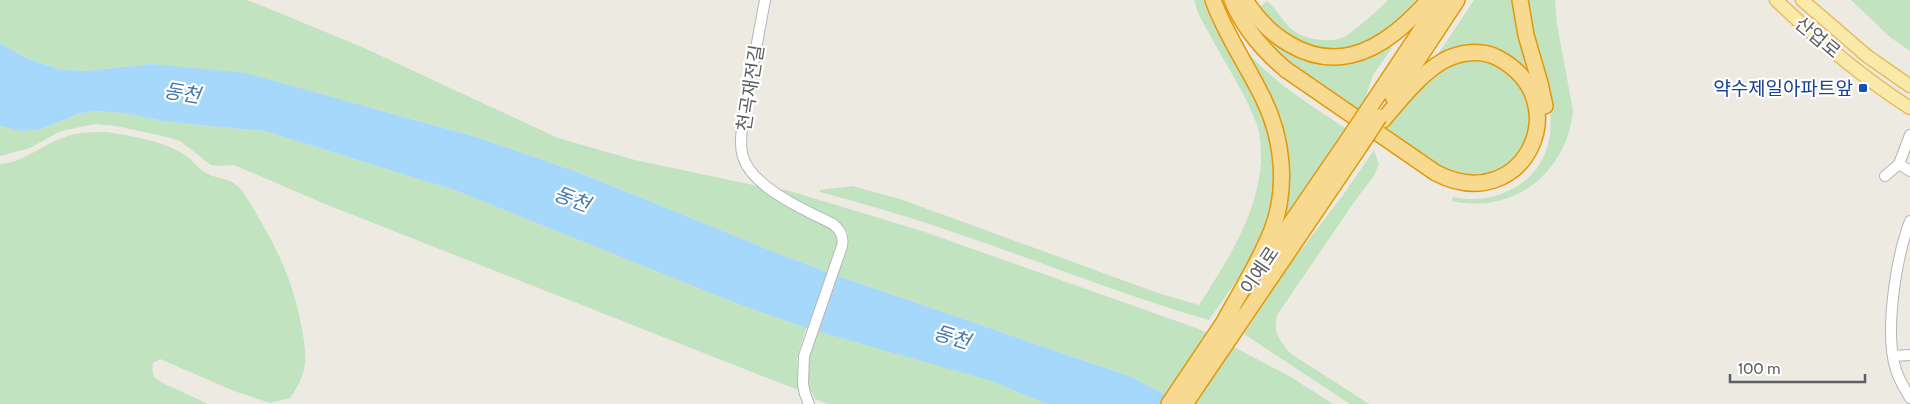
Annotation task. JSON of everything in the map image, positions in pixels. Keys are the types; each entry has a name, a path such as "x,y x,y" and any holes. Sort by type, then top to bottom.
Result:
{"highway":[{"path":"1213,0 1273,122 1282,166 1278,207 1272,229 1232,321"},
{"path":"1223,0 1248,43 1262,60 1279,74 1432,180 1460,192 1476,193 1492,190 1506,184 1521,174 1539,150 1544,136 1546,120 1544,102 1526,35 1520,0"},
{"path":"1232,0 1254,37 1268,55 1285,69 1449,180 1463,184 1492,182 1514,170 1524,160 1536,134 1536,104 1525,79 1517,71 1494,56 1482,53 1456,55 1443,61 1377,116"},
{"path":"1245,0 1264,25 1294,48 1311,54 1331,57 1351,55 1369,48 1404,25 1429,0"},
{"path":"1377,116 1441,0"},
{"path":"1377,116 1457,0"},
{"name":"이예로","path":"1169,404 1232,321 1355,141 1377,116"},
{"name":"이예로","path":"1185,404 1232,321"}],"main road":[{"name":"산업로","path":"1776,0 1803,26 1910,108"},
{"name":"산업로","path":"1802,0 1867,56 1910,86"}],"street":[{"name":"천곡재전길","path":"765,0 742,126 741,147 743,157 753,173 769,188 837,228 842,236 842,246 804,356 804,394 809,404"},
{"path":"1884,176 1898,164 1910,135"},
{"path":"1898,164 1910,171"},
{"path":"1910,222 1897,263 1893,324 1893,356 1896,370 1910,398"},
{"path":"1893,356 1908,355"}],"green space":[{"path":"0,0 246,0 362,47 558,138 635,160 758,186 829,226 847,239 848,233 839,224 782,193 783,189 922,231 1199,329 1291,377 1333,404 1183,404 1132,377 835,275 580,173 476,137 368,107 150,64 85,71 59,69 26,58 0,43"},
{"path":"1194,0 1203,0 1212,22 1242,74 1257,105 1271,148 1274,169 1271,211 1264,232 1248,263 1209,320 1144,300 934,226 820,192 820,190 852,186 900,199 1158,293 1199,305 1230,255 1247,219 1254,201 1261,154 1259,132 1250,108 1198,13"},
{"path":"1388,0 1416,0 1380,33 1353,47 1338,50 1322,49 1291,38 1270,20 1261,6 1267,1 1284,21 1300,35 1319,40 1333,40 1348,35"},
{"path":"1474,0 1514,0 1518,33 1531,74 1528,74 1506,55 1441,57 1438,54"},
{"path":"1527,0 1555,0 1557,24 1573,111 1569,133 1560,153 1548,170 1534,184 1516,195 1496,201 1475,204 1452,201 1453,197 1487,198 1519,185 1534,172 1543,157 1549,141 1551,124 1550,106"},
{"path":"1851,0 1910,0 1910,51 1890,37"},
{"path":"1261,27 1311,58 1386,44 1392,48 1373,75 1365,99 1357,111 1296,71 1255,31"},
{"path":"1244,48 1279,82 1345,128 1285,218 1282,216 1287,169 1241,49"},
{"path":"1478,59 1497,65 1515,77 1529,101 1530,139 1502,174 1451,176 1385,132 1402,107 1429,78 1457,61"},
{"path":"94,111 124,113 163,121 265,131 457,191 738,304 806,328 797,358 798,390 325,204 234,165 211,165 180,141 167,137 116,126 95,124 61,131 30,148 0,156 0,125 41,129 78,114"},
{"path":"107,132 148,140 167,146 191,159 203,171 234,183 243,192 280,257 298,309 304,342 305,363 300,382 290,398 270,403 234,391 160,359 153,363 152,370 155,378 208,404 0,404 0,164 25,157 70,135"},
{"path":"1374,150 1379,164 1374,176 1277,315 1276,321 1278,336 1290,353 1369,404 1350,404 1244,334 1291,263 1343,195"},
{"path":"816,331 992,381 1046,404 828,404 815,399 810,389 807,359"}],"water":[{"name":"동천","path":"0,43 26,58 59,69 85,71 150,64 245,73 476,137 580,173 835,275 1132,377 1183,404 1046,404 992,381 806,328 738,304 457,191 265,131 163,121 124,113 94,111 78,114 41,129 21,131 2,126 0,125"}],"place":[{"name":"약수제일아파트앞","path":"1863,88"}]}
